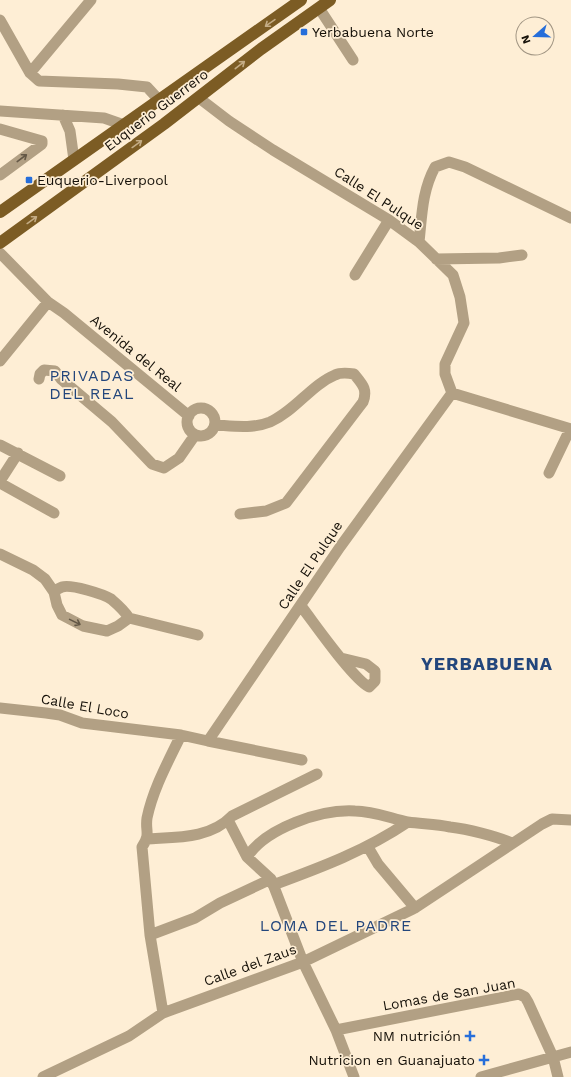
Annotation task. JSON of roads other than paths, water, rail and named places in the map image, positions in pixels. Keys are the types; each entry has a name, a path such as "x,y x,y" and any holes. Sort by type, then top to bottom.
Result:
{"main road":[{"name":"Euquerio Guerrero","path":"0,212 302,0"},
{"name":"Euquerio Guerrero","path":"0,243 199,98 261,49 330,0"}],"street":[{"path":"30,73 91,0"},
{"path":"319,8 353,60"},
{"path":"0,20 30,73 38,81 118,84 147,87 159,100"},
{"name":"Calle El Pulque","path":"199,98 229,121 389,220 419,242 453,276 460,297 464,323 445,364 445,374 452,393 402,460 208,741"},
{"path":"0,111 104,118 124,125"},
{"path":"63,115 70,131 74,160"},
{"path":"0,129 42,140 42,144 0,175"},
{"path":"419,242 422,202 430,176 435,167 449,162 465,167 571,218"},
{"path":"355,274 389,220"},
{"name":"Avenida del Real","path":"0,254 48,302 64,313 189,416"},
{"path":"436,259 499,258 522,255"},
{"path":"0,361 48,302"},
{"path":"39,379 40,374 44,370 55,371 61,379 112,422 152,464 164,468 179,458 195,434"},
{"path":"215,425 242,427 270,422 297,404 320,384 336,374 354,374 365,386 366,394 363,402 286,503 266,512 240,514"},
{"path":"452,393 570,429 549,473"},
{"path":"202,408 209,411 214,417 215,425 213,431 208,435 201,436 195,434 190,430 188,423 189,416 194,410 202,408"},
{"path":"0,446 18,453 60,476"},
{"path":"18,453 0,482 54,513"},
{"path":"0,554 33,570 45,579 54,592 57,605 62,615 83,626 106,631 118,626 129,618"},
{"path":"54,592 60,587 69,586 98,594 109,598 123,609 129,618 198,635"},
{"path":"301,606 341,658"},
{"name":"Calle El Loco","path":"0,708 46,712 60,715 82,723 185,737"},
{"path":"163,1014 150,935 142,847 147,839 147,820 152,797 185,737 302,760"},
{"path":"147,839 198,836 228,820 232,816 317,774"},
{"path":"247,857 253,848 272,834 290,825 335,810 357,811 387,816 408,822 452,827 512,843"},
{"name":"Calle del Zaus","path":"44,1077 129,1036 163,1014 303,962 415,908 512,843 552,819 569,819"},
{"path":"228,820 247,857 272,882 303,962 336,1030 354,1077"},
{"path":"150,935 195,918 220,903 272,882 334,863 368,847 408,822"},
{"path":"368,847 378,864 415,908"},
{"name":"Lomas de San Juan","path":"336,1030 519,994 525,997 528,1002 553,1057"},
{"path":"481,1077 501,1074 571,1052"},
{"path":"553,1057 558,1077"}],"place":[{"name":"Yerbabuena Norte","path":"304,32"},
{"name":"Euquerio-Liverpool","path":"29,180"},
{"name":"NM nutrición","path":"470,1036"},
{"name":"Nutricion en Guanajuato","path":"484,1060"}],"district":[{"name":"PRIVADAS DEL REAL","path":"92,384"},
{"name":"YERBABUENA","path":"487,664"},
{"name":"LOMA DEL PADRE","path":"336,925"}]}
